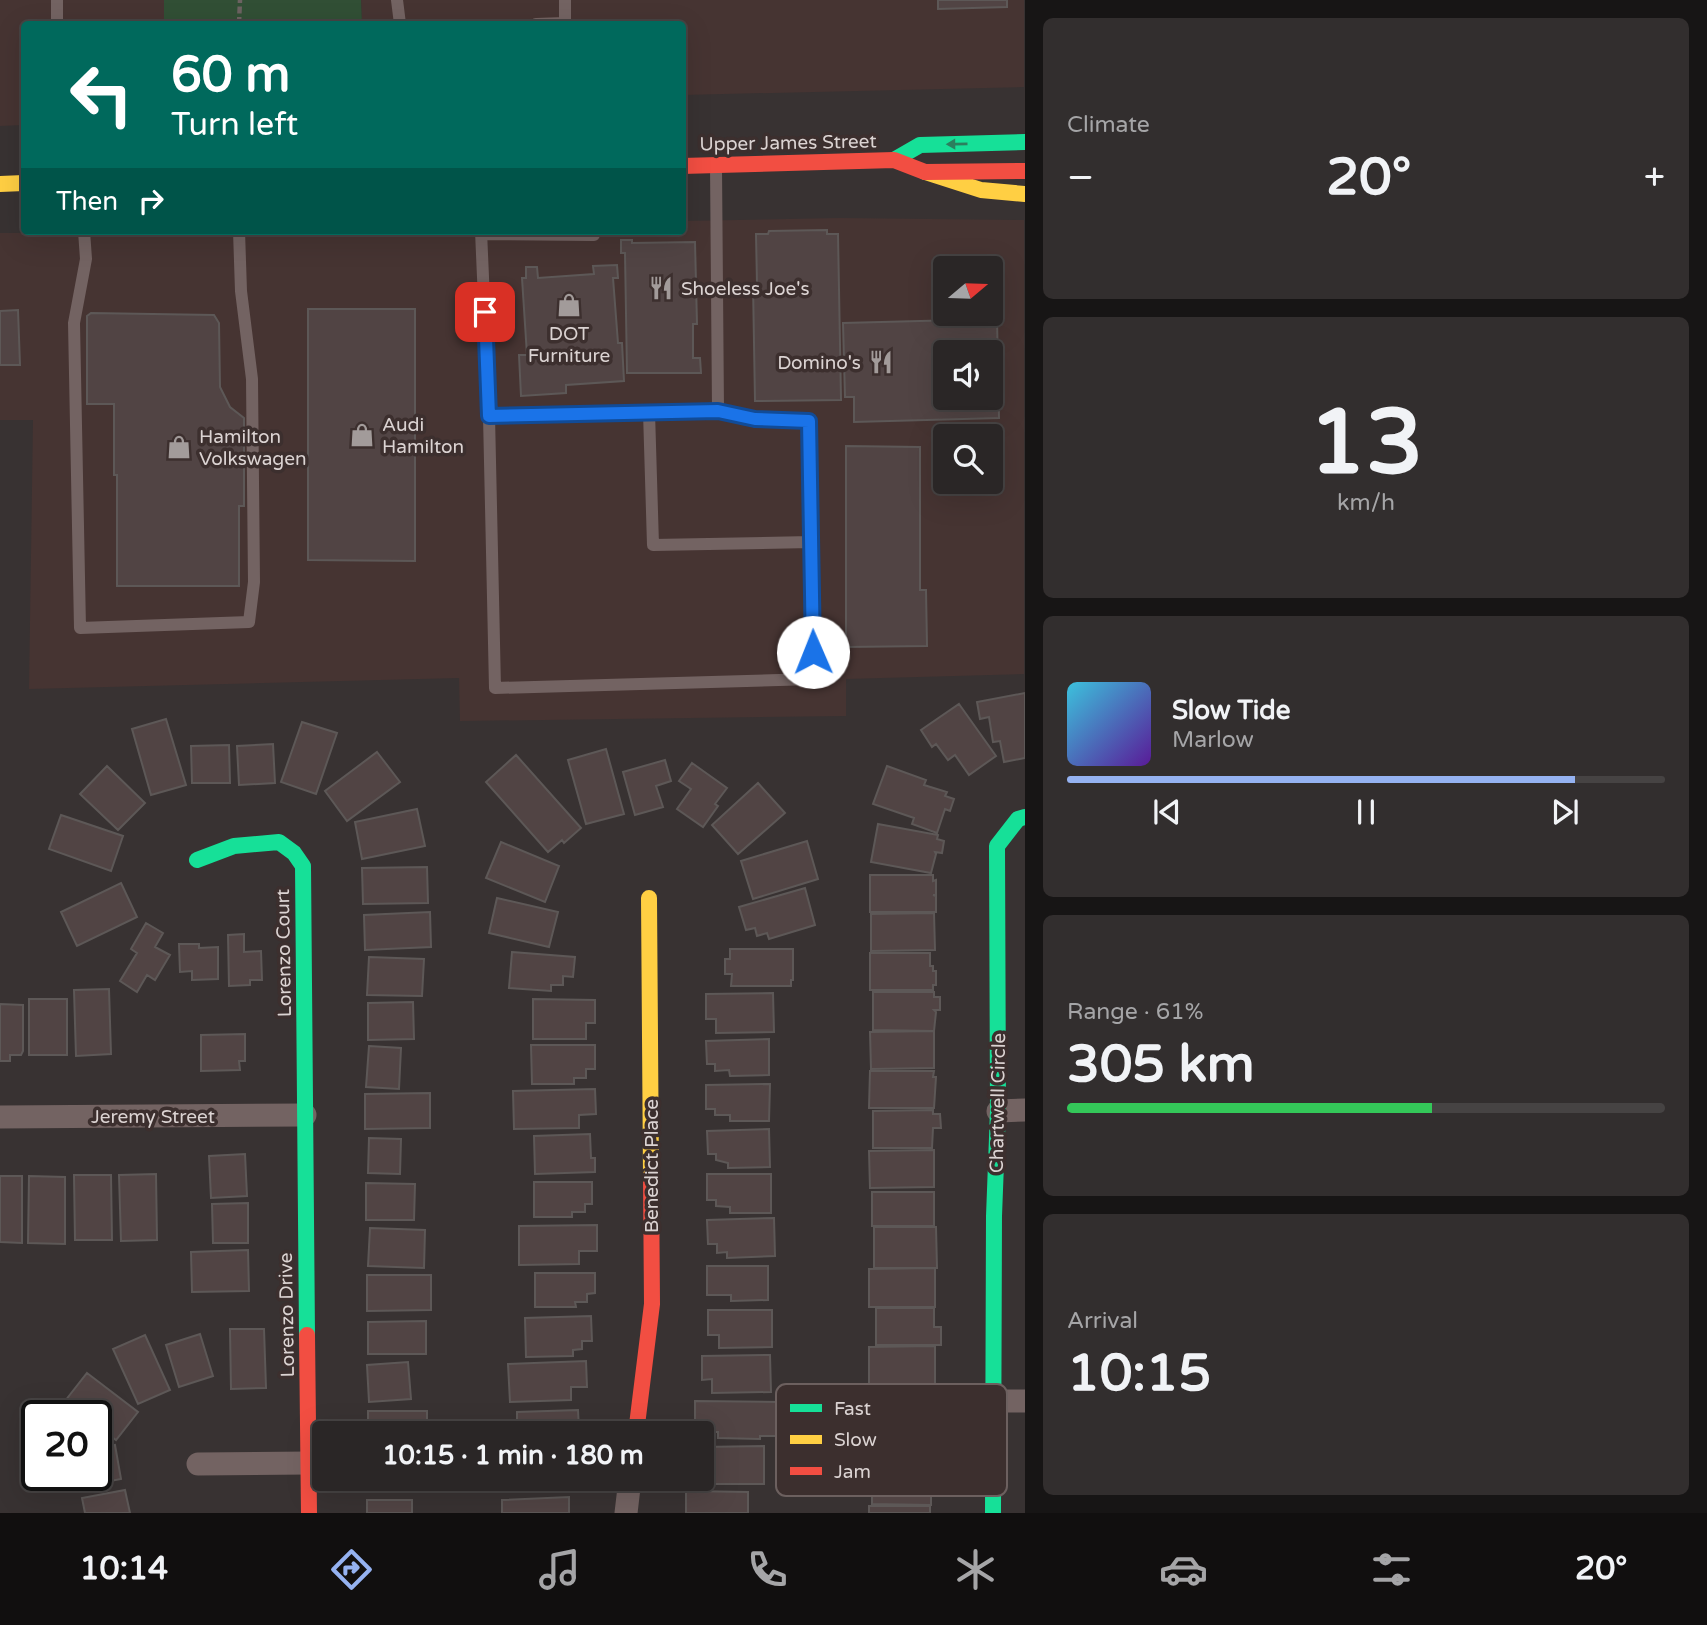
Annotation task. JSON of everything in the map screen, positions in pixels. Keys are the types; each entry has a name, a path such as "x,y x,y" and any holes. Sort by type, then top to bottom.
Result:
{"main road":[{"name":"Upper James Street","path":"894,160 920,145 1024,142"},
{"name":"Upper James Street","path":"686,166 894,160 925,173 1024,171"},
{"path":"925,173 981,190 1024,194"},
{"path":"0,184 21,183"},
{"name":"Chartwell Circle","path":"994,1384 994,1216 998,1111 997,846 1018,819 1024,817"},
{"name":"Lorenzo Court","path":"197,860 234,846 279,842 294,853 303,866 305,1115"},
{"name":"Benedict Place","path":"637,1421 652,1304 649,898"},
{"name":"Lorenzo Drive","path":"305,1115 309,1513"}],"street":[{"path":"998,1111 1024,1110"},
{"name":"Jeremy Street","path":"0,1117 305,1115"},
{"path":"198,1464 309,1463"},
{"path":"626,1513 629,1491"}],"lane":[{"path":"57,0 57,21"},
{"path":"397,0 400,21"},
{"path":"565,0 565,21"},
{"path":"716,165 718,411"},
{"path":"84,235 86,259 74,323 80,628 249,622 254,582 252,379 241,291 239,235"},
{"path":"481,235 489,416 495,688 813,679 809,421 755,419 718,411 489,416"},
{"path":"649,412 653,545 811,541"}],"path":[{"path":"239,21 240,0"}],"shaded area":[{"path":"0,0 164,0 164,21 21,21 21,125 0,126"},
{"path":"361,0 1024,0 1024,87 686,95 686,21 362,21"},
{"path":"840,218 1024,220 1024,674 846,679 846,716 460,721 459,678 29,689 33,420 0,420 0,233 686,235 686,221"}],"green space":[{"path":"164,0 361,0 362,21 164,21"}],"building":[{"path":"938,0 1007,0 1007,7 938,9"},
{"path":"827,230 827,234 838,234 841,400 755,401 753,284 757,284 756,234 768,234 769,231"},
{"name":"Shoeless Joe's","path":"621,240 632,240 632,243 695,242 697,324 693,324 693,358 700,358 701,373 627,373 625,253 621,253"},
{"path":"617,265 618,278 613,278 624,381 566,385 566,393 521,396 519,355 527,355 522,278 526,278 526,267 537,267 538,278 594,274 593,266"},
{"name":"Audi Hamilton","path":"308,309 415,309 415,561 308,560"},
{"path":"18,310 20,365 0,365 0,311"},
{"name":"Hamilton Volkswagen","path":"91,313 214,315 219,323 220,387 230,407 244,418 244,506 239,506 239,586 117,586 114,404 87,404 87,316"},
{"path":"933,321 933,326 997,326 997,340 933,340 933,410 999,410 999,418 854,422 854,397 845,397 843,323"},
{"path":"846,446 920,447 920,590 926,590 927,646 846,647"},
{"path":"1025,693 1025,758 1004,762 1000,741 993,742 989,717 980,719 977,702"},
{"path":"959,704 996,756 969,775 955,755 948,760 936,744 932,747 921,730"},
{"path":"166,719 186,785 151,795 132,729"},
{"path":"302,722 337,733 316,794 281,782"},
{"path":"273,744 275,783 239,785 237,746"},
{"path":"229,745 230,783 192,783 191,746"},
{"path":"606,749 624,814 586,824 568,760"},
{"path":"377,752 400,782 347,821 325,791"},
{"path":"516,755 581,828 564,843 562,840 548,852 486,782"},
{"path":"665,760 671,781 656,786 663,807 635,815 623,772"},
{"path":"692,763 727,788 703,827 677,809 691,789 679,781"},
{"path":"107,766 145,803 118,830 80,794"},
{"path":"887,766 926,780 924,785 947,792 945,796 954,799 950,811 945,809 937,833 912,824 914,818 873,804"},
{"path":"758,783 785,813 738,854 712,825"},
{"path":"417,809 425,846 362,859 355,822"},
{"path":"61,815 123,836 111,871 49,849"},
{"path":"878,824 938,835 937,839 944,841 942,853 935,852 931,873 871,862"},
{"path":"807,841 818,879 753,899 741,861"},
{"path":"501,842 559,866 545,902 486,878"},
{"path":"427,867 428,903 363,904 362,868"},
{"path":"870,875 933,875 933,881 936,880 936,895 933,895 936,896 936,912 870,912"},
{"path":"121,883 137,917 77,946 61,912"},
{"path":"805,888 815,925 769,939 767,933 757,936 755,928 746,930 739,907"},
{"path":"497,898 558,912 549,947 489,933"},
{"path":"430,912 431,947 365,950 364,915"},
{"path":"934,913 935,950 871,951 871,914"},
{"path":"146,923 163,933 155,947 170,955 155,980 147,975 137,992 120,981 137,953 131,949"},
{"path":"244,934 244,952 261,951 262,980 250,980 250,985 229,986 228,935"},
{"path":"179,944 199,944 199,948 218,947 218,979 192,980 192,971 180,972"},
{"path":"730,949 793,949 791,986 731,986 732,974 725,974 725,959 730,959"},
{"path":"512,952 575,957 573,977 563,976 563,985 551,985 551,991 509,988"},
{"path":"870,953 930,953 930,966 936,971 936,985 933,985 933,990 870,990"},
{"path":"369,957 424,959 422,996 367,995"},
{"path":"109,989 111,1054 76,1056 74,990"},
{"path":"873,992 934,992 934,997 940,997 940,1010 934,1010 934,1031 873,1030"},
{"path":"773,993 774,1032 716,1033 716,1019 706,1019 706,994"},
{"path":"29,999 67,999 67,1055 29,1055"},
{"path":"533,999 595,1000 595,1023 586,1023 586,1039 533,1039"},
{"path":"413,1002 414,1039 368,1040 368,1003"},
{"path":"0,1004 23,1005 23,1051 21,1055 10,1055 10,1061 0,1061"},
{"path":"934,1031 934,1068 871,1069 870,1032"},
{"path":"245,1034 245,1061 239,1061 240,1070 201,1071 201,1035"},
{"path":"769,1039 769,1075 730,1076 729,1070 715,1071 715,1064 707,1064 706,1041"},
{"path":"531,1045 595,1045 595,1069 586,1069 586,1078 574,1078 574,1084 532,1084"},
{"path":"369,1046 401,1048 399,1089 366,1087"},
{"path":"870,1071 934,1071 934,1108 869,1108"},
{"path":"770,1084 769,1121 730,1121 730,1115 715,1115 715,1109 706,1109 706,1085"},
{"path":"595,1089 596,1114 579,1115 579,1128 514,1129 513,1091"},
{"path":"430,1093 430,1128 365,1129 365,1094"},
{"path":"933,1110 933,1114 940,1114 941,1128 933,1128 932,1148 873,1148 873,1111"},
{"path":"769,1129 770,1167 728,1168 728,1163 716,1160 716,1154 708,1154 707,1131"},
{"path":"590,1134 591,1158 595,1158 595,1172 535,1174 534,1136"},
{"path":"369,1138 401,1139 400,1174 368,1173"},
{"path":"934,1150 934,1187 870,1188 869,1151"},
{"path":"245,1154 247,1196 211,1198 209,1156"},
{"path":"156,1174 157,1240 121,1241 119,1175"},
{"path":"707,1174 771,1174 771,1213 730,1213 730,1207 716,1206 716,1200 707,1200"},
{"path":"74,1175 111,1175 112,1240 75,1240"},
{"path":"0,1176 22,1176 22,1243 0,1242"},
{"path":"29,1176 65,1177 65,1244 28,1243"},
{"path":"534,1182 592,1182 592,1204 585,1204 585,1212 572,1212 572,1217 534,1217"},
{"path":"366,1183 415,1184 414,1220 366,1220"},
{"path":"872,1192 934,1192 934,1226 872,1226"},
{"path":"248,1203 248,1243 213,1243 212,1204"},
{"path":"774,1218 775,1256 727,1258 727,1252 717,1253 717,1244 708,1244 707,1220"},
{"path":"597,1225 597,1251 579,1251 579,1264 519,1265 519,1226"},
{"path":"874,1227 936,1227 937,1268 874,1268"},
{"path":"370,1228 425,1230 424,1268 368,1266"},
{"path":"248,1250 249,1291 192,1292 191,1252"},
{"path":"707,1266 768,1266 768,1300 731,1301 731,1295 707,1295"},
{"path":"935,1268 935,1307 869,1307 869,1269"},
{"path":"535,1273 595,1273 595,1293 587,1294 587,1302 575,1302 576,1307 535,1307"},
{"path":"367,1275 431,1275 431,1310 367,1311"},
{"path":"876,1308 934,1308 934,1327 941,1327 941,1345 876,1345"},
{"path":"708,1310 772,1310 772,1347 719,1348 719,1335 708,1335"},
{"path":"591,1316 592,1341 582,1341 582,1349 573,1350 573,1356 526,1357 525,1318"},
{"path":"426,1321 426,1354 368,1354 368,1322"},
{"path":"230,1329 264,1329 266,1388 231,1389"},
{"path":"200,1334 213,1376 179,1387 166,1345"},
{"path":"145,1335 170,1390 138,1404 113,1349"},
{"path":"935,1346 935,1384 869,1384 869,1347"},
{"path":"770,1355 771,1392 712,1393 712,1379 702,1380 702,1356"},
{"path":"586,1361 587,1387 571,1387 571,1400 510,1402 508,1364"},
{"path":"408,1362 411,1399 369,1402 367,1365"},
{"path":"87,1373 138,1412 116,1440 112,1437 112,1400 66,1400"},
{"path":"695,1401 776,1402 776,1436 760,1436 760,1439 718,1438 718,1432 714,1432 714,1421 695,1421"},
{"path":"578,1410 579,1421 517,1421 517,1412"},
{"path":"368,1411 427,1411 427,1421 368,1421"},
{"path":"112,1445 115,1445 121,1479 112,1481"},
{"path":"764,1446 764,1484 714,1484 714,1447"},
{"path":"125,1490 130,1513 85,1513 82,1498"},
{"path":"686,1491 748,1492 748,1513 686,1513"},
{"path":"872,1496 931,1496 931,1505 872,1504"},
{"path":"569,1497 569,1513 502,1513 502,1500"},
{"path":"367,1500 412,1500 412,1513 367,1513"},
{"path":"869,1506 930,1506 930,1513 869,1513"}],"traffic: fast":[{"path":"894,160 920,145 1025,142"},
{"path":"993,1384 994,1216 998,1111 997,846 1018,819 1025,817"},
{"path":"197,860 234,846 279,842 294,853 303,866 307,1335"},
{"path":"993,1496 993,1513"}],"traffic: slow":[{"path":"925,172 981,190 1025,194"},
{"path":"0,184 21,183"},
{"path":"649,898 651,1177"}],"traffic: jam":[{"path":"686,166 894,160 925,172 1025,171"},
{"path":"637,1421 652,1304 651,1177"},
{"path":"307,1335 309,1513"}],"place":[{"name":"Shoeless Joe's","path":"661,288"},
{"name":"DOT Furniture","path":"569,305"},
{"name":"Domino's","path":"881,362"},
{"name":"Audi Hamilton","path":"362,435"},
{"name":"Hamilton Volkswagen","path":"179,447"}],"route":[{"path":"485,312 489,416 718,411 755,419 809,421 813,652"}]}
